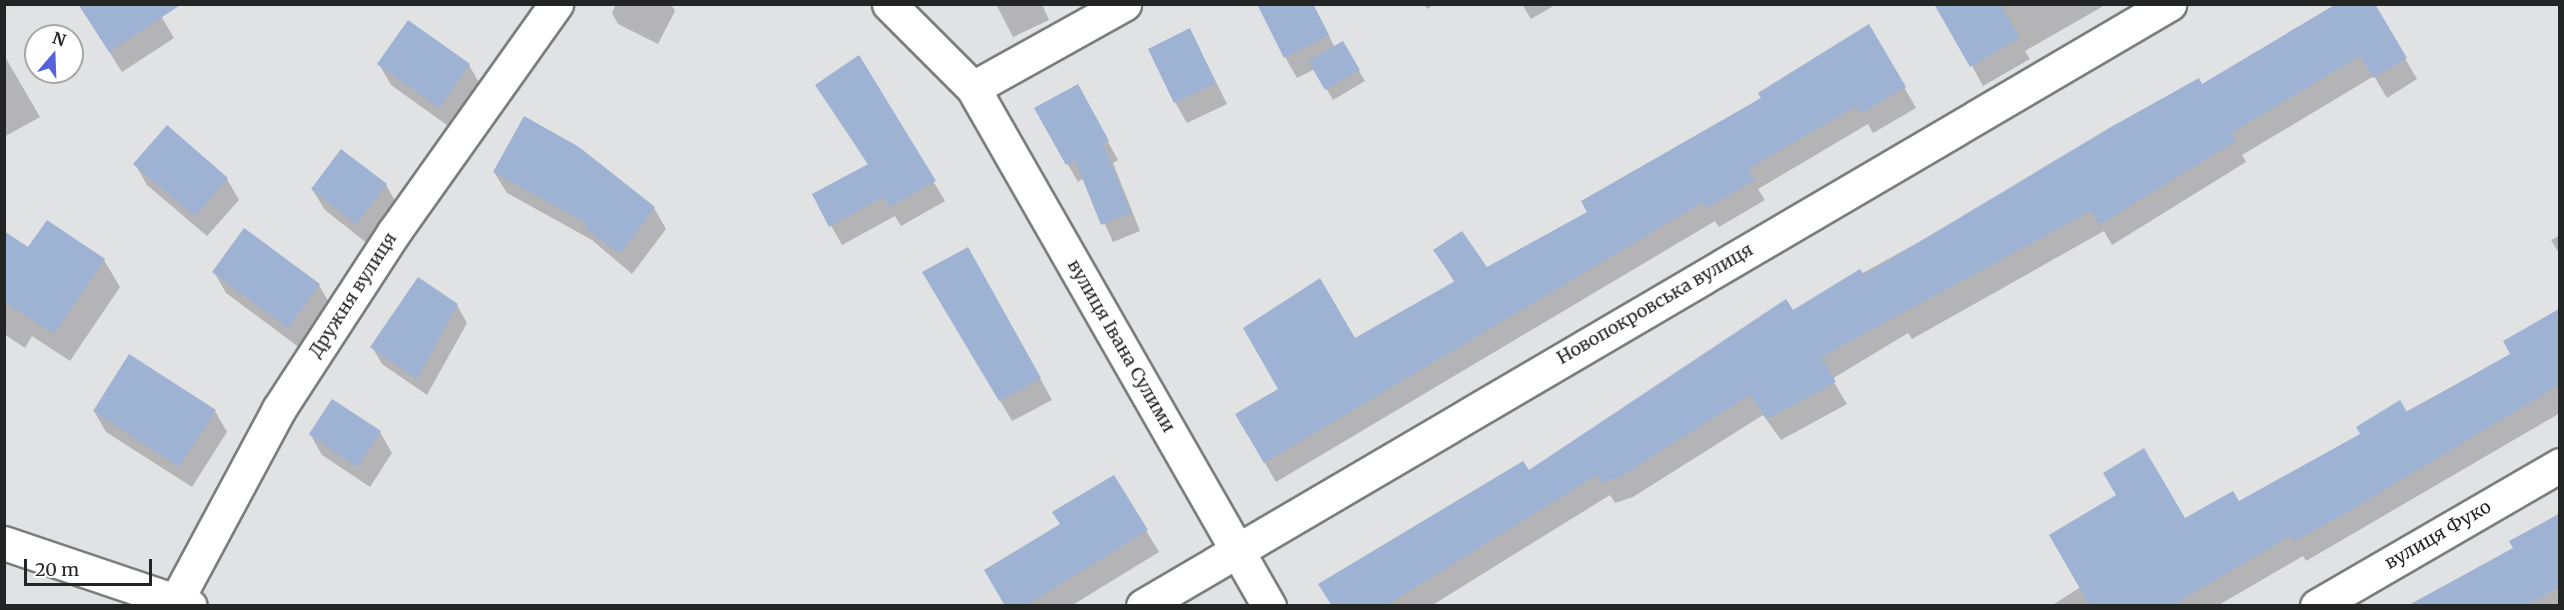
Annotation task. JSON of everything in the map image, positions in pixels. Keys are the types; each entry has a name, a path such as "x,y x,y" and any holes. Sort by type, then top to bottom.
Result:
{"street":[{"name":"Дружня вулиця","path":"183,603 279,409 394,232 556,4"},
{"path":"889,4 973,88 1124,4"},
{"name":"Новопокровська вулиця","path":"1143,606 1237,547 2169,4"},
{"name":"вулиця Івана Сулими","path":"973,88 1269,606"},
{"name":"вулиця Фуко","path":"2317,606 2559,465"},
{"path":"4,543 183,603"}],"building":[{"path":"78,4 182,4 109,52"},
{"path":"1257,4 1313,4 1329,35 1284,58"},
{"path":"1934,4 2000,4 2020,38 1970,67"},
{"path":"2336,4 2375,4 2407,58 2373,78 2360,56 2231,133 2236,141 2099,225 2091,211 1821,357 1836,382 1767,419 1750,395 1621,476 1602,483 1597,475 1385,606 1332,606 1318,584 1523,461 1529,470 1786,299 1793,310 1860,269 1864,275 2111,127 2199,78 2202,84"},
{"path":"408,20 470,64 439,108 377,64"},
{"path":"1869,24 1906,87 1860,114 1856,106 1748,169 1755,180 1706,208 1703,202 1264,463 1235,414 1278,389 1243,328 1320,278 1355,338 1455,281 1433,250 1462,231 1487,267 1587,212 1581,201 1761,98 1758,93"},
{"path":"1190,28 1216,83 1174,103 1148,49"},
{"path":"1343,41 1360,70 1325,90 1308,61"},
{"path":"859,55 936,181 889,207 883,197 829,227 812,194 868,164 815,85"},
{"path":"1078,84 1109,141 1103,144 1131,213 1101,225 1075,160 1066,165 1034,108"},
{"path":"524,116 579,147 655,207 620,254 583,227 586,223 493,172"},
{"path":"167,125 228,178 195,216 133,164"},
{"path":"341,149 387,184 356,224 311,189"},
{"path":"47,220 105,259 54,334 4,302 4,231 28,247"},
{"path":"244,228 320,284 288,328 212,272"},
{"path":"968,247 1041,378 999,401 922,272"},
{"path":"418,277 458,304 417,379 370,347"},
{"path":"2559,309 2559,385 2351,510 2293,542 2290,536 2171,606 2090,606 2049,535 2116,495 2103,473 2144,448 2185,518 2233,491 2239,501 2360,434 2356,427 2400,400 2407,412 2510,354 2503,341"},
{"path":"129,354 216,410 179,467 93,411"},
{"path":"332,399 381,431 357,467 309,434"},
{"path":"1114,475 1148,530 1025,606 1005,606 984,570 1060,524 1052,512"},
{"path":"2559,514 2559,587 2525,606 2407,606 2513,548 2509,541"}]}
